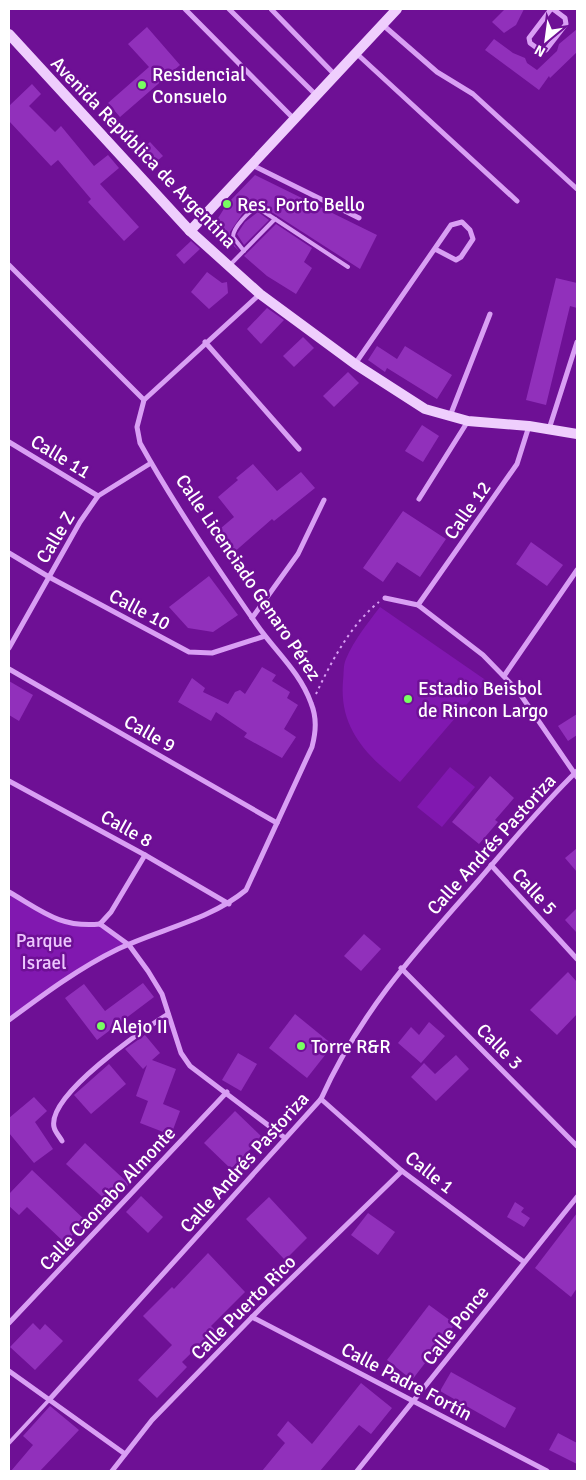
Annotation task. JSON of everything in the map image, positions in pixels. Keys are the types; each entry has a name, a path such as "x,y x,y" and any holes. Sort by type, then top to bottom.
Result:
{"main road":[{"path":"190,231 397,9"},
{"name":"Avenida República de Argentina","path":"9,34 190,231 260,294 356,364 425,409 468,421 529,426 577,434"}],"street":[{"path":"185,9 294,119"},
{"path":"229,9 316,95"},
{"path":"271,9 335,75"},
{"path":"552,9 565,18 566,24 546,50 541,51 530,43 529,38 552,9"},
{"path":"382,24 437,72 473,94 577,188"},
{"path":"356,53 517,200"},
{"path":"252,165 359,218"},
{"path":"356,364 451,225 462,222 470,230 473,239 461,257 456,260 435,249"},
{"path":"9,265 144,400 205,342 260,294"},
{"path":"450,416 490,314"},
{"path":"205,342 299,449"},
{"path":"549,429 577,342"},
{"name":"Calle Licenciado Genaro Pérez","path":"9,1020 66,978 130,945 229,904 246,890 312,747 317,726 311,703 296,674 265,636 199,543 140,443 137,427 144,400"},
{"path":"419,499 468,421"},
{"name":"Calle 12","path":"418,605 517,464 529,426"},
{"name":"Calle 11","path":"9,442 98,496"},
{"name":"Calle Z","path":"9,648 98,496 151,463"},
{"path":"252,618 298,554 324,500"},
{"name":"Calle 10","path":"9,554 189,652 212,653 265,636"},
{"path":"504,676 577,570"},
{"path":"385,598 418,605 483,655 518,691 576,774"},
{"name":"Calle 9","path":"9,669 277,823"},
{"name":"Calle Andrés Pastoriza","path":"49,1400 322,1099 337,1064 356,1031 401,968 491,865 576,774"},
{"name":"Calle 8","path":"9,781 145,855 229,904"},
{"path":"100,924 116,904 145,855"},
{"name":"Calle 5","path":"491,865 577,959"},
{"path":"9,892 59,921 78,925 100,924 130,945 162,994 181,1052 190,1066 227,1092 285,1138"},
{"name":"Calle 3","path":"401,968 577,1146"},
{"path":"62,1141 54,1127 57,1110 88,1073 128,1041 168,1014"},
{"name":"Calle Caonabo Almonte","path":"9,1323 227,1092"},
{"name":"Calle 1","path":"322,1099 402,1170 524,1262"},
{"name":"Calle Puerto Rico","path":"112,1471 152,1420 402,1170"},
{"name":"Calle Ponce","path":"357,1471 577,1197"},
{"name":"Calle Padre Fortín","path":"252,1318 546,1471"},
{"path":"9,1371 125,1454"}],"lane":[{"path":"244,251 233,237 233,232 253,209 258,208 348,267"},
{"path":"229,266 275,219"},
{"path":"9,1443 49,1400"}],"path":[{"path":"311,703 346,642 366,612 385,598"}],"green space":[{"name":"Estadio Beisbol de Rincon Largo","path":"380,607 487,681 400,782 366,751 357,739 345,713 343,698 344,664 346,659 357,639"},
{"path":"450,767 475,787 442,827 417,807"},
{"name":"Parque Israel","path":"9,892 59,921 100,924 129,945 66,978 9,1020"}],"building":[{"path":"505,9 524,9 516,25 504,33 492,22"},
{"name":"Residencial Consuelo","path":"147,27 180,65 120,117 108,103 149,67 128,44"},
{"path":"577,29 577,52 550,78 549,76 539,90 485,50 494,39 513,53 525,58 527,63 537,70 557,51 559,44"},
{"path":"32,84 41,94 29,106 55,132 61,126 94,166 108,155 119,168 100,184 139,227 124,241 88,202 91,199 58,160 51,166 9,121 9,106"},
{"path":"150,142 163,156 149,168 137,154"},
{"path":"255,175 377,235 360,269 259,204 243,213 230,232 229,238 239,251 213,226 227,204"},
{"path":"258,212 269,220 244,245 237,234 245,222"},
{"path":"276,224 312,248 304,262 312,268 296,294 267,276 244,256"},
{"path":"191,241 200,249 184,264 176,255"},
{"path":"207,272 222,283 227,282 228,293 209,309 191,292"},
{"path":"556,278 577,283 577,308 570,306 546,405 526,400"},
{"path":"267,308 284,320 261,344 247,329"},
{"path":"303,337 314,348 294,367 283,356"},
{"path":"377,346 397,359 405,346 452,375 437,399 387,368 385,372 368,360"},
{"path":"348,372 359,383 334,407 323,396"},
{"path":"422,425 439,436 423,462 405,451"},
{"path":"253,464 277,491 301,472 315,488 274,521 272,519 232,554 214,534 234,517 218,497"},
{"path":"403,511 446,539 420,577 397,562 383,582 363,568"},
{"path":"531,542 563,565 547,586 516,564"},
{"path":"209,576 238,615 213,632 188,628 169,607"},
{"path":"262,667 276,675 272,681 290,692 287,698 298,705 284,729 296,737 282,758 244,737 247,733 216,712 211,721 178,702 192,678 205,688 203,692 228,704 235,692 240,690 245,694"},
{"path":"9,681 33,695 19,721 9,715"},
{"path":"577,714 577,735 568,741 558,726"},
{"path":"490,776 514,798 495,820 498,822 479,844 452,822"},
{"path":"577,848 577,872 565,858"},
{"path":"577,908 577,933 565,920"},
{"path":"364,934 381,949 361,971 344,956"},
{"path":"568,972 577,982 577,1014 557,1035 530,1010"},
{"name":"Alejo II","path":"143,983 154,997 97,1040 65,998 84,984 105,1011"},
{"name":"Torre R&R","path":"295,1014 333,1045 307,1078 269,1048"},
{"path":"429,1022 445,1036 421,1063 398,1043 411,1027 419,1035"},
{"path":"145,1035 160,1053 152,1060 176,1069 163,1104 180,1111 171,1135 140,1123 148,1101 136,1096 147,1065 143,1069 125,1049"},
{"path":"238,1053 257,1064 241,1091 222,1080"},
{"path":"456,1055 469,1069 436,1101 411,1077 424,1063 435,1074"},
{"path":"109,1064 126,1084 91,1114 74,1095"},
{"path":"34,1097 47,1111 35,1122 53,1149 34,1163 9,1133 9,1118"},
{"path":"235,1111 262,1137 231,1169 204,1143"},
{"path":"85,1143 129,1184 110,1204 66,1164"},
{"path":"32,1170 86,1221 65,1243 27,1207 19,1215 9,1206 9,1194"},
{"path":"141,1196 163,1217 148,1233 126,1212"},
{"path":"269,1197 307,1238 285,1260 246,1219"},
{"path":"515,1202 524,1208 521,1212 530,1218 524,1227 507,1217"},
{"path":"368,1213 395,1232 378,1255 351,1235"},
{"path":"577,1213 577,1288 571,1297 535,1268"},
{"path":"208,1253 245,1292 211,1326 215,1330 182,1362 187,1367 157,1398 138,1380 172,1345 143,1316 172,1287 174,1289"},
{"path":"429,1305 455,1324 412,1380 387,1360"},
{"path":"33,1323 40,1330 45,1324 63,1341 35,1370 10,1347"},
{"path":"451,1372 516,1408 505,1428 440,1391"},
{"path":"361,1383 392,1408 371,1434 359,1425 320,1471 262,1471 285,1443 277,1435 288,1421 312,1444"},
{"path":"50,1406 79,1430 40,1471 11,1471 33,1445 23,1436"},
{"path":"558,1433 577,1443 577,1464 549,1450"}],"place":[{"name":"Residencial Consuelo","path":"142,85"},
{"name":"Res. Porto Bello","path":"227,204"},
{"name":"Estadio Beisbol de Rincon Largo","path":"408,699"},
{"name":"Alejo II","path":"101,1026"},
{"name":"Torre R&R","path":"301,1046"}]}
